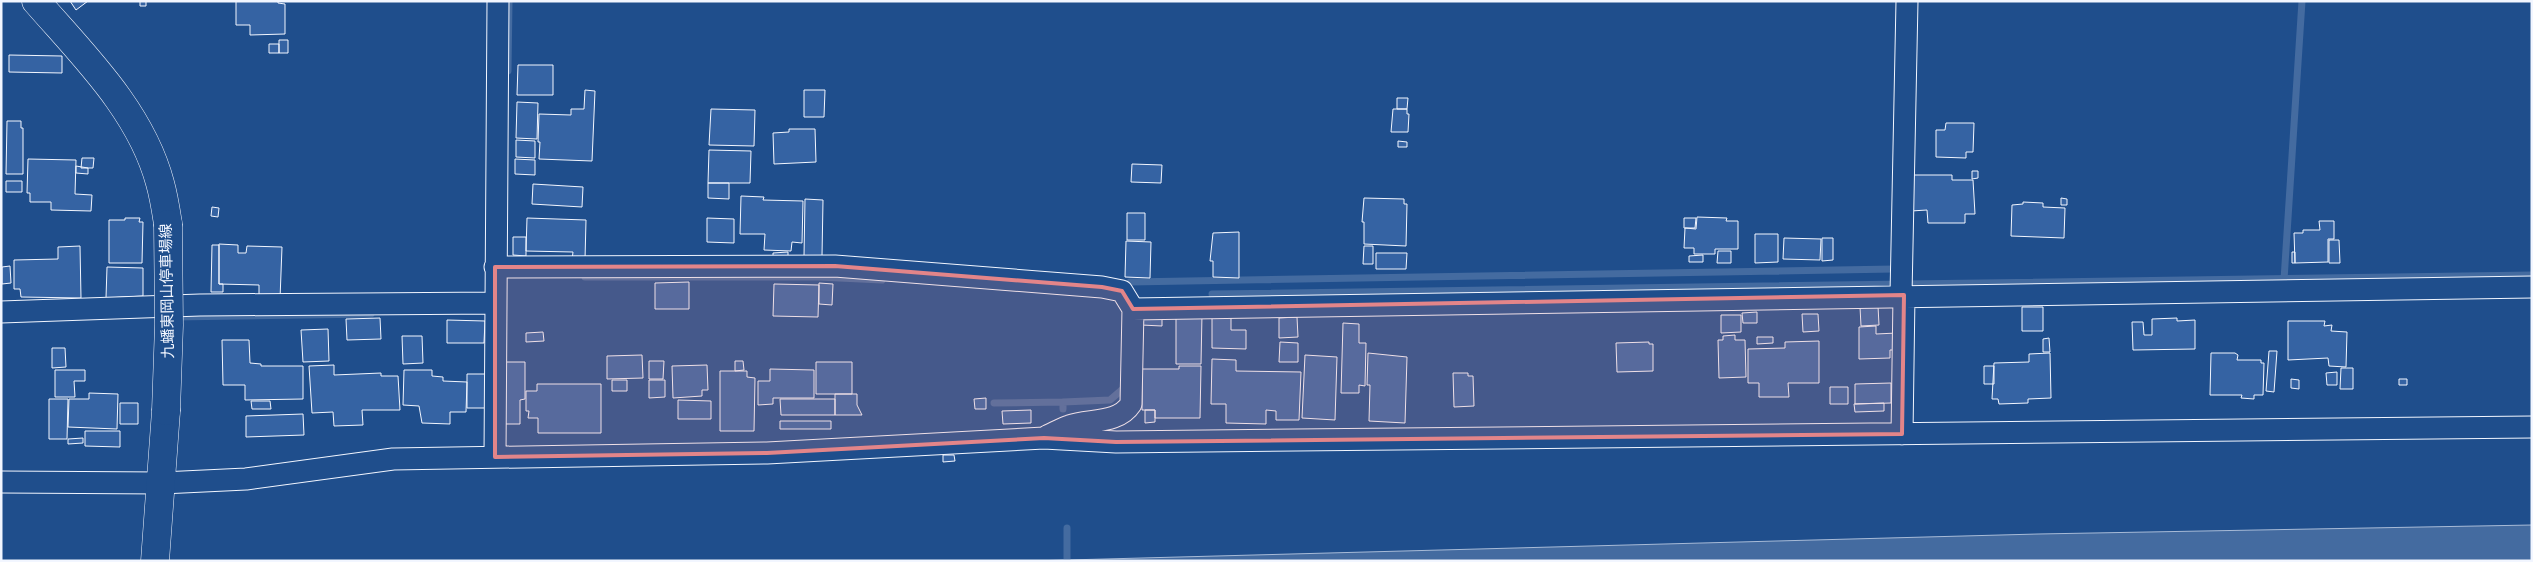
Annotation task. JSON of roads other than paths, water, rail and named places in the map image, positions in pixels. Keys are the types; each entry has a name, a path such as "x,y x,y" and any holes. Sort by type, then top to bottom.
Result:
{"main road":[{"name":"九蟠東岡山停車場線","path":"36,1 101,76 124,108 144,143 160,182 168,224 169,325 162,482 155,561"}],"street":[{"path":"495,457 496,309 503,267 498,1"},
{"path":"1902,434 1902,291 1907,1"},
{"path":"503,267 835,266 1102,287 1122,291 1133,309 1131,404 1119,416 1069,426 1044,438"},
{"path":"1133,309 1902,291 2532,287"},
{"path":"1,312 200,305 496,309"},
{"path":"1,482 162,482 246,479 393,459 766,453 1044,438 1116,442 2532,427"}],"water":[{"path":"2532,525 2532,561 1030,561 2038,534"}],"waterway":[{"path":"508,71 509,1"},
{"path":"2284,280 2302,1"},
{"path":"1130,282 1894,269"},
{"path":"1212,294 2532,275"},
{"path":"585,277 818,277 882,280"},
{"path":"174,317 371,314"},
{"path":"1063,409 1063,402 1110,400 1124,388"},
{"path":"994,403 1063,402"},
{"path":"1067,528 1067,561"}]}
